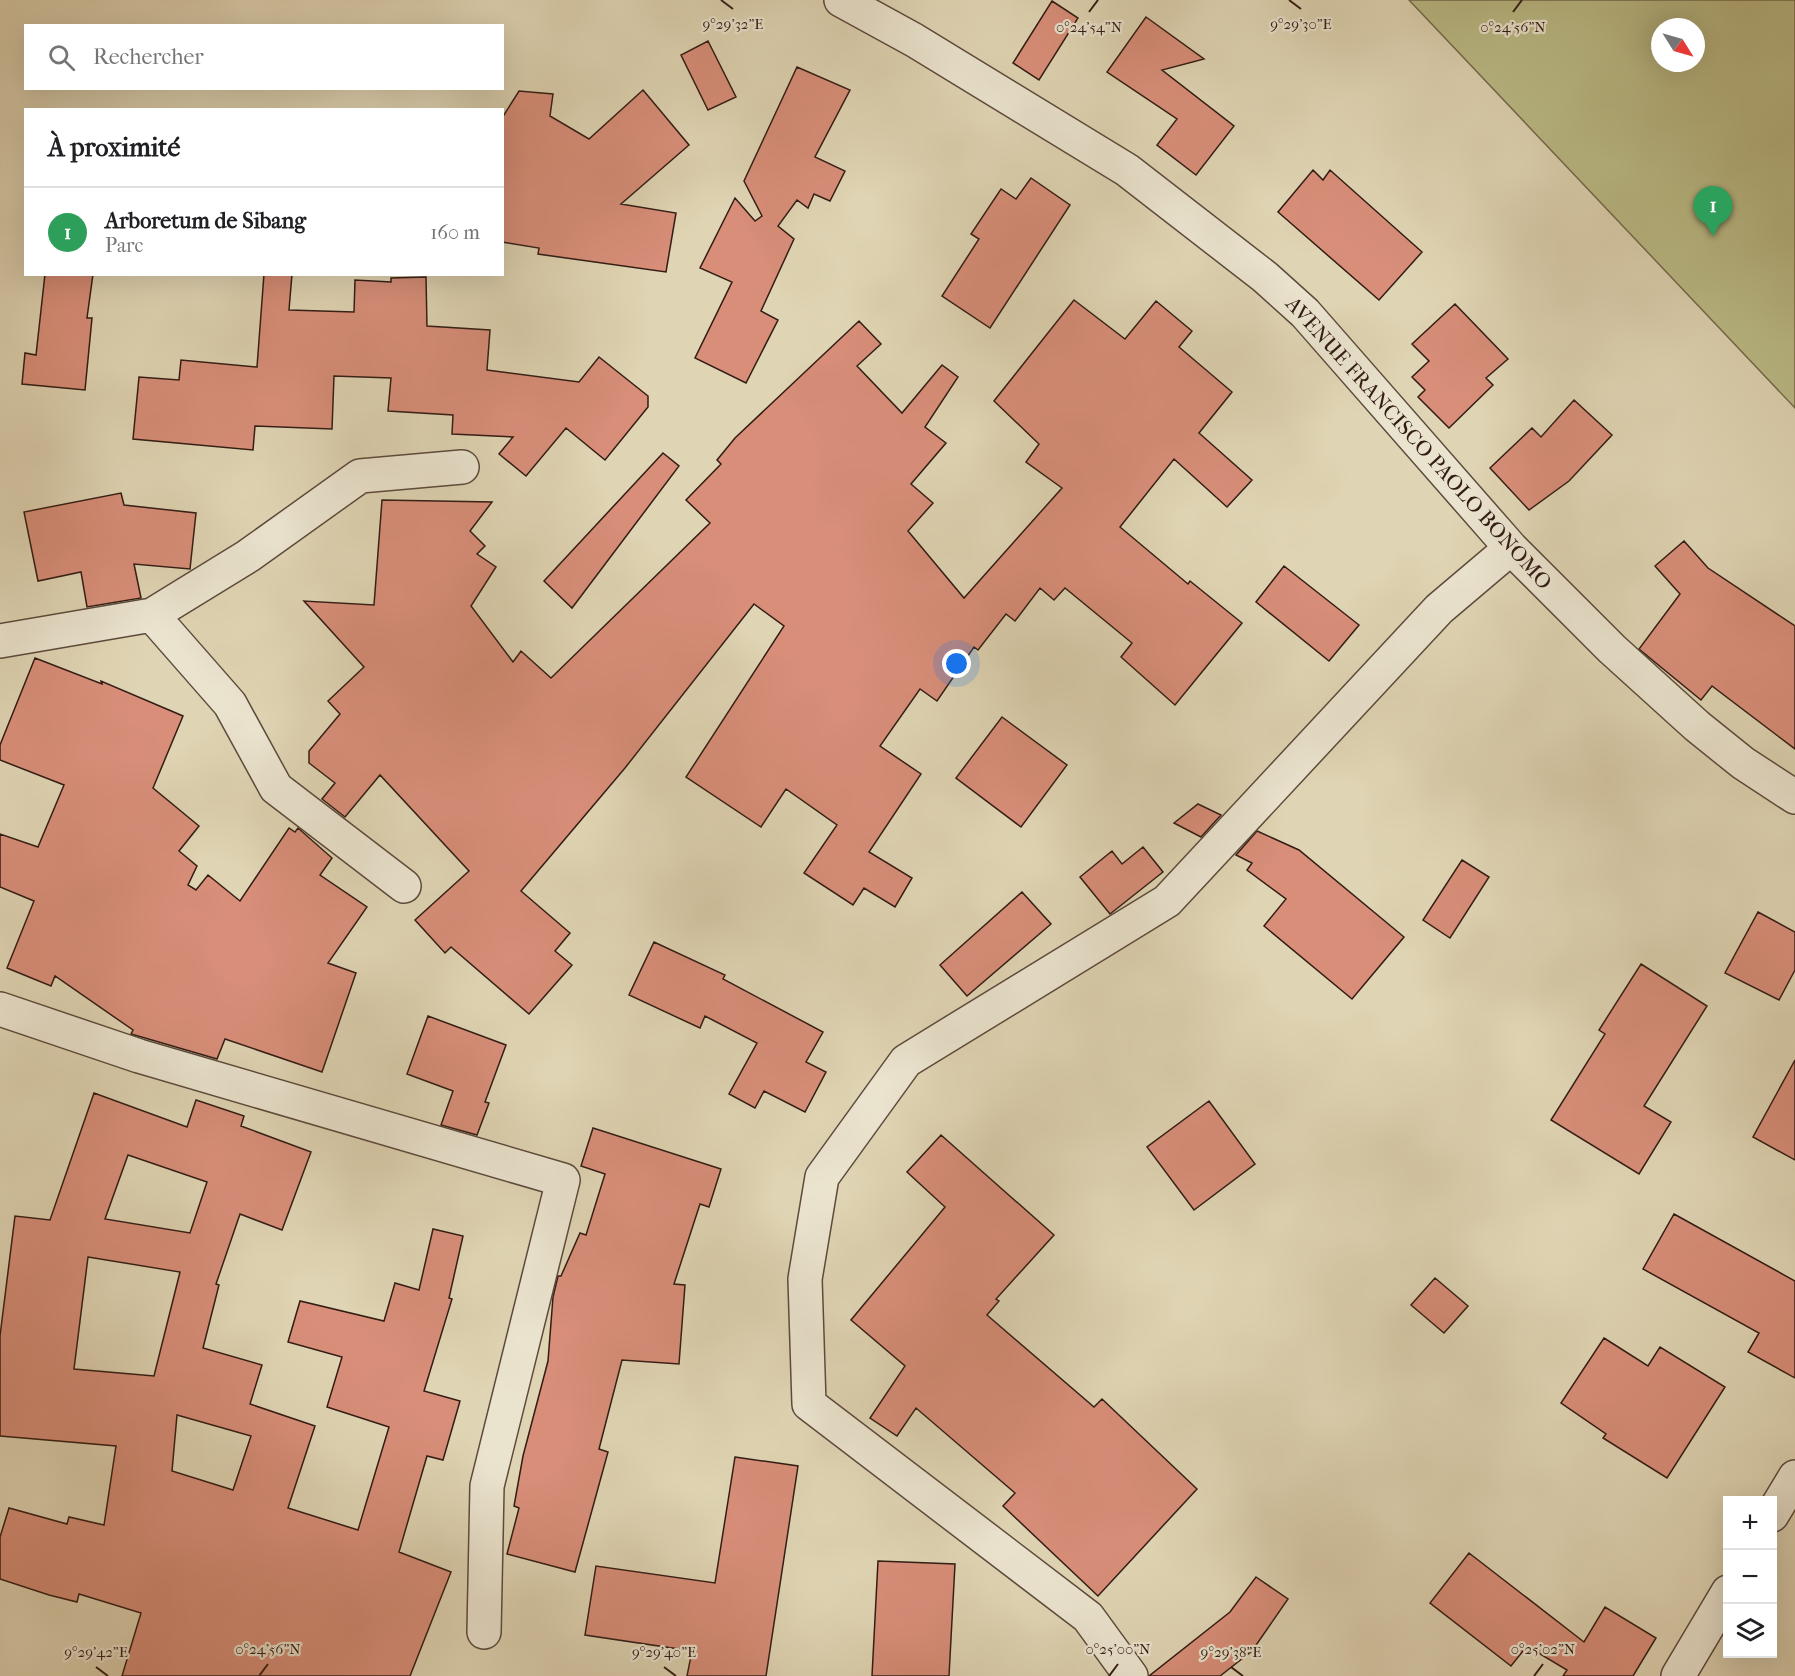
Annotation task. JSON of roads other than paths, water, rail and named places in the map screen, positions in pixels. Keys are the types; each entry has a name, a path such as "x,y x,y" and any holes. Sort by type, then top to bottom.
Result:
{"street":[{"name":"AVENUE FRANCISCO PAOLO BONOMO","path":"841,0 914,39 1128,170 1265,278 1305,313 1511,548 1654,690 1743,763 1795,797"},
{"path":"0,641 152,615 248,556 360,476 462,467"},
{"path":"1131,1676 1088,1617 809,1404 805,1279 822,1177 906,1061 1167,901 1439,609 1511,548"},
{"path":"152,615 230,704 276,788 405,886"},
{"path":"0,1009 139,1056 563,1180 487,1486 484,1632"},
{"path":"1777,1508 1795,1477"},
{"path":"1678,1676 1723,1600"}],"place":[{"name":"Arboretum de Sibang","path":"1713,236"}]}
